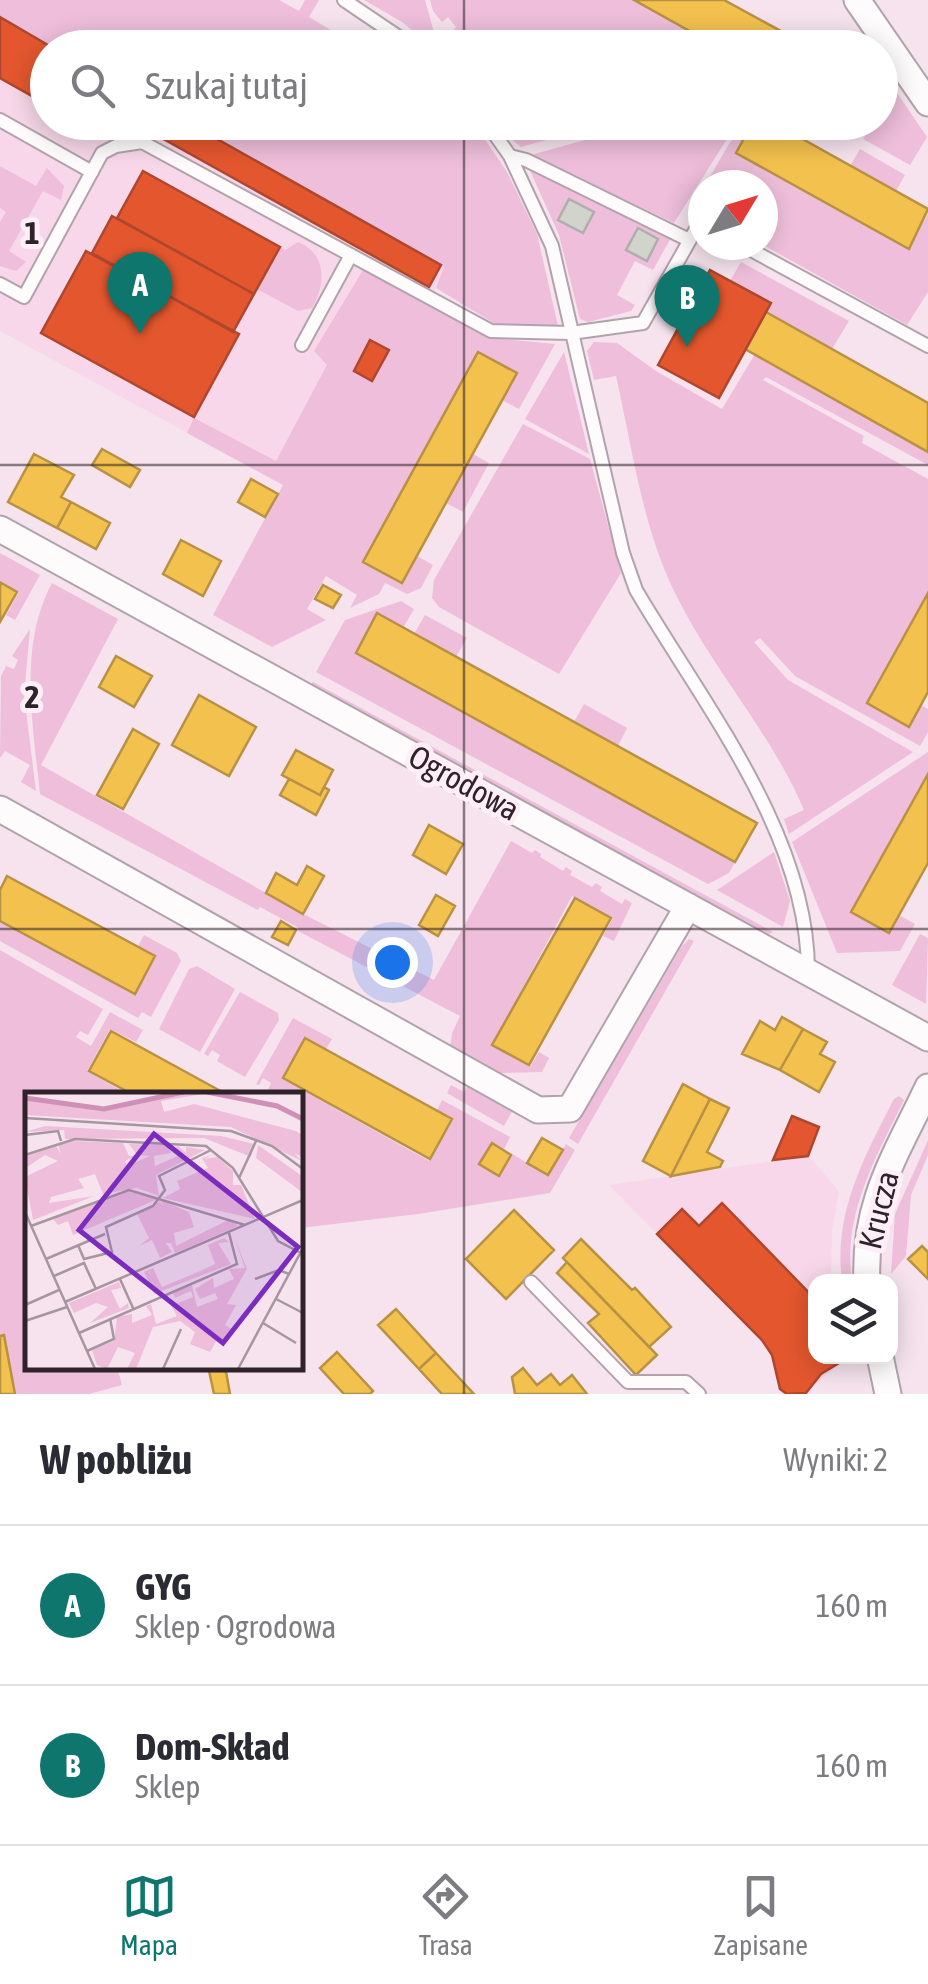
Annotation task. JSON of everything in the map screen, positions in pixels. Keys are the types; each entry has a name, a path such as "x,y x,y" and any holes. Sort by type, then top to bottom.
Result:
{"street":[{"path":"857,0 878,30"},
{"path":"898,59 928,103"},
{"name":"Ogrodowa","path":"0,529 928,1038"},
{"path":"0,809 538,1110 570,1110 688,906"},
{"name":"Krucza","path":"867,1274 865,1246 873,1207 884,1174 928,1087"},
{"path":"882,1364 888,1394"}],"lane":[{"path":"344,0 388,30"},
{"path":"0,120 30,137"},
{"path":"35,140 92,172"},
{"path":"499,140 552,246 623,553 636,590 764,800 807,930 808,971"},
{"path":"0,284 24,297 102,153 116,146 142,142 491,331 571,333 643,322 688,242"},
{"path":"510,156 526,160 688,240"},
{"path":"302,345 351,256"},
{"path":"770,260 928,346"},
{"path":"531,1282 628,1382 686,1382 698,1394"}],"shaded area":[{"path":"0,0 279,0 299,11 305,0 319,0 309,17 331,30 30,30 30,34 0,17"},
{"path":"364,0 425,0 433,30 412,30"},
{"path":"430,0 634,0 689,30 454,30 456,27 448,17 442,22"},
{"path":"0,17 30,34 30,140 217,140 445,268 335,513 0,331"},
{"path":"898,94 927,137 910,165 865,140 898,140"},
{"path":"217,140 485,140 507,172 537,234 558,326 495,324 436,288 444,267"},
{"path":"512,140 547,140 521,147"},
{"path":"585,140 726,140 707,170 688,170 688,201 674,223 531,155"},
{"path":"732,140 744,140 737,153 768,170 714,170"},
{"path":"860,149 905,175 896,191 850,166"},
{"path":"0,166 36,186 47,168 64,186 61,200 43,191 9,251 26,262 16,271 0,266 0,222 6,212 0,208"},
{"path":"528,166 672,236 653,270 635,261 617,295 635,305 631,311 588,322 580,319 559,235"},
{"path":"778,176 908,248 928,214 928,292 907,325 778,253"},
{"path":"298,242 308,247 319,262 321,280 312,308 298,311 257,289 280,247 285,250"},
{"path":"741,262 849,321 832,349 766,312 770,302 730,281"},
{"path":"363,270 421,296 493,338 555,344 519,409 502,400 517,373 478,353 364,561 402,583 417,556 433,565 421,588 407,594 385,583 379,594 350,608 357,595 326,576 307,609 326,620 272,647 213,615 283,485 187,433 194,418 276,461 327,365 314,351"},
{"path":"594,342 617,343 722,409 755,354 928,452 928,465 766,377 763,380 864,436 862,443 928,479 928,593 867,703 908,727 921,705 928,709 928,732 920,746 795,676 760,638 754,642 788,680 913,752 789,834 784,819 804,810 775,754 705,647 674,591 646,513 616,376 594,380 587,351"},
{"path":"564,352 589,454 525,419"},
{"path":"523,424 590,459 621,573 559,674 439,607 432,598 434,580"},
{"path":"473,454 489,463 463,512 446,503"},
{"path":"0,553 40,575 15,620 6,615 19,592 0,580"},
{"path":"52,583 118,619 41,765 303,914 434,980 511,841 532,853 535,850 563,871 566,867 572,871 570,875 592,887 596,883 602,887 600,891 622,904 625,899 632,903 614,941 603,936 613,918 572,896 492,1045 530,1067 539,1052 549,1058 542,1072 502,1073 499,1077 450,1048 460,1016 40,794 31,659 41,607"},
{"path":"401,601 414,609 403,628 377,614 356,653 735,862 729,873 708,884 316,672 345,620"},
{"path":"425,615 467,638 456,657 414,634"},
{"path":"30,629 24,695 36,791 21,782 30,765 5,751 0,758 1,676 6,666 14,669 18,660 12,656"},
{"path":"313,682 773,932 767,935 310,686"},
{"path":"584,704 627,728 618,746 574,722"},
{"path":"928,752 928,774 852,912 889,933 899,915 915,924 900,951 837,953 792,842"},
{"path":"774,852 790,901 783,927 717,890"},
{"path":"0,923 135,995 156,957 138,946 144,935 177,953 181,961 151,1017 142,1012 138,1018 0,941"},
{"path":"920,934 928,938 926,1004 892,985"},
{"path":"689,939 694,941 578,1144 569,1138"},
{"path":"0,950 103,1009 88,1035 80,1031 76,1037 91,1046 110,1012 143,1030 136,1042 110,1029 87,1071 124,1092 25,1092 25,1369 118,1369 122,1385 89,1394 15,1394 4,1336 0,1336"},
{"path":"197,966 235,989 200,1052 159,1029 189,969"},
{"path":"240,992 278,1013 279,1020 245,1077 217,1061 220,1055 212,1050 208,1056 204,1054"},
{"path":"293,1018 332,1039 326,1049 304,1037 282,1079 429,1161 453,1120 437,1110 442,1100 510,1137 504,1149 547,1175 566,1144 575,1150 550,1193 302,1228 302,1092 271,1092 271,1083 263,1078 256,1084"},
{"path":"470,1082 514,1108 504,1126 447,1093 451,1085 464,1092"},
{"path":"899,1096 904,1100 857,1210 851,1274 841,1274 842,1232 853,1187 894,1099"},
{"path":"928,1140 928,1155 911,1195 906,1256 891,1274 895,1214"},
{"path":"808,1156 839,1191 832,1231 831,1274 808,1274 808,1364 839,1364 805,1394 781,1394 772,1355 762,1340 609,1185"}],"building: Mieszkania":[{"path":"634,0 724,0 779,30 688,30"},
{"path":"743,140 804,140 928,209 909,249 778,176 778,170 767,170 736,153"},
{"path":"766,312 928,403 928,452 745,349"},
{"path":"478,352 517,373 402,583 363,562"},
{"path":"102,449 140,470 130,487 92,465"},
{"path":"34,454 74,475 61,497 71,502 57,528 8,502"},
{"path":"251,479 278,494 265,517 238,502"},
{"path":"71,502 110,523 96,549 57,528"},
{"path":"181,540 221,561 203,596 163,574"},
{"path":"0,582 17,592 0,622"},
{"path":"323,585 341,595 333,608 315,599"},
{"path":"928,593 928,692 909,727 867,703"},
{"path":"377,613 757,823 735,862 356,653"},
{"path":"116,656 152,676 134,707 99,687"},
{"path":"199,695 256,727 229,776 172,745"},
{"path":"133,729 159,744 123,809 97,795"},
{"path":"296,750 333,770 320,795 282,775"},
{"path":"928,774 928,863 889,933 851,912"},
{"path":"289,779 320,795 324,787 329,790 316,815 280,795"},
{"path":"429,825 463,844 446,874 413,855"},
{"path":"307,866 324,876 303,914 266,893 276,873 297,885"},
{"path":"7,876 155,956 135,994 0,921 0,890"},
{"path":"436,895 455,906 438,936 419,925"},
{"path":"575,898 611,918 529,1065 492,1045"},
{"path":"281,921 296,930 288,945 272,937"},
{"path":"782,1017 803,1029 780,1070 742,1054 760,1021 775,1030"},
{"path":"803,1029 827,1042 820,1054 835,1062 819,1092 780,1070"},
{"path":"111,1031 222,1092 128,1092 89,1071"},
{"path":"305,1038 452,1119 430,1159 283,1078"},
{"path":"683,1084 710,1099 671,1176 643,1161"},
{"path":"710,1099 729,1108 707,1152 723,1161 720,1167 671,1176"},
{"path":"542,1138 563,1150 548,1175 527,1163"},
{"path":"492,1143 511,1155 499,1176 479,1164"},
{"path":"514,1210 554,1250 506,1299 466,1259"},
{"path":"581,1239 671,1327 649,1347 563,1258"},
{"path":"922,1246 928,1252 928,1279 908,1259"},
{"path":"567,1262 657,1355 636,1375 588,1323 599,1314 557,1273"},
{"path":"396,1309 436,1353 419,1369 378,1325"},
{"path":"4,1335 15,1394 0,1394 0,1336"},
{"path":"337,1352 373,1391 370,1394 344,1394 320,1368"},
{"path":"436,1353 474,1394 442,1394 419,1369"},
{"path":"523,1368 537,1385 551,1374 560,1385 572,1375 587,1394 515,1394 512,1377"},
{"path":"209,1369 226,1369 230,1394 214,1394"}],"building: Handel":[{"path":"0,17 30,35 30,95 0,78"},
{"path":"165,140 219,140 441,265 429,287"},
{"path":"143,171 280,247 254,294 117,218"},
{"path":"112,216 254,294 233,332 92,253"},
{"path":"86,251 239,334 194,417 41,333"},
{"path":"710,270 771,303 719,398 658,365"},
{"path":"370,340 389,350 372,381 354,371"},
{"path":"792,1116 819,1127 808,1156 773,1160"},
{"path":"722,1203 808,1292 808,1364 837,1364 821,1374 806,1393 787,1394 780,1389 772,1355 762,1340 657,1234 682,1209 699,1226"}],"building: Inne":[{"path":"569,199 594,212 583,233 558,220"},
{"path":"638,228 658,239 647,261 626,250"}],"place":[{"name":"GYG","path":"140,334"},
{"name":"Dom-Skład","path":"687,347"}]}
